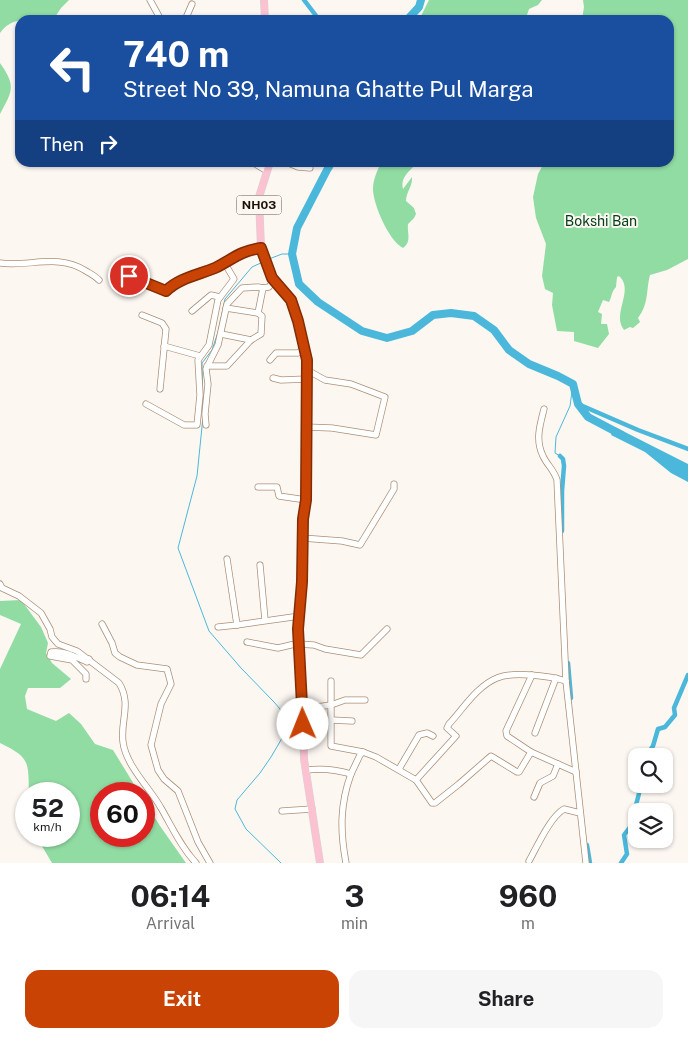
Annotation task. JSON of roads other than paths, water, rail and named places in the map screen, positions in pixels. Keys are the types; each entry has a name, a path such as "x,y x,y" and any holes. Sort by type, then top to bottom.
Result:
{"main road":[{"path":"264,0 265,15"},
{"name":"NH03","path":"268,167 259,197 261,248 274,280 291,300 307,360 306,500 303,519 302,582 298,644 306,770 320,863"}],"street":[{"path":"150,0 158,15"},
{"path":"187,15 192,4"},
{"path":"260,167 267,171"},
{"path":"298,167 310,168"},
{"path":"129,276 166,291 174,283 217,267 234,256 261,248"},
{"path":"0,263 17,264 64,261 78,265 99,280"},
{"path":"146,404 184,425 197,425 200,395 198,365 200,356 209,345 220,297 234,279 224,262"},
{"path":"206,425 205,414 208,384 206,369 221,334 229,300 239,289 249,286 268,287 274,280"},
{"path":"258,313 263,288"},
{"path":"192,311 211,295 220,297"},
{"path":"207,366 227,366 251,340 261,334 262,316 258,313 226,308"},
{"path":"142,316 162,323 165,327 160,389"},
{"path":"221,334 251,340"},
{"path":"164,346 200,356"},
{"path":"270,360 276,354 298,353 303,349"},
{"path":"306,427 332,428 376,435 385,397 351,384 325,380 307,370"},
{"path":"273,378 281,380 307,379"},
{"path":"544,409 537,434 542,456 551,467 557,480 566,681 586,863"},
{"path":"258,486 277,486 279,496 306,500"},
{"path":"302,538 342,541 360,545 394,486"},
{"path":"227,559 237,625"},
{"path":"260,565 265,620"},
{"path":"0,584 2,588 19,596 41,613 50,629 52,637 58,644 77,651 114,679 123,689 126,704 123,742 128,756 142,782 160,806 187,854 196,863"},
{"path":"218,627 300,616"},
{"path":"102,624 115,653 120,657 138,665 167,669 171,684 161,704 151,745 158,770 164,779 178,791 198,842 210,863"},
{"path":"247,642 278,648 295,644 314,645 324,649 361,656 387,629"},
{"path":"86,679 86,674 72,660 50,656 52,652 67,653 87,662 88,660"},
{"path":"416,780 456,736 447,728 488,683 503,676 532,675 566,681"},
{"path":"532,675 506,732 507,736 531,752 576,772"},
{"path":"535,733 556,678"},
{"path":"331,681 331,746 363,752 398,769 416,780 432,802 437,802 490,756 518,772 531,752"},
{"path":"302,709 331,705 345,700 365,700"},
{"path":"331,720 352,721"},
{"path":"398,769 419,735 427,733 433,736"},
{"path":"346,863 340,817 346,788 363,752"},
{"path":"534,797 540,783 553,776 558,764"},
{"path":"306,770 319,768 338,770 351,774"},
{"path":"282,811 312,809"},
{"path":"530,861 549,826 560,812 564,809 580,813"}],"water":[{"path":"615,427 688,464 688,482 671,473 645,452 611,435"}],"waterway":[{"path":"304,0 315,15"},
{"path":"412,15 419,7 421,0"},
{"path":"329,167 297,228 292,254 299,284 318,302 362,331 387,338 412,331 433,315 451,313 474,316 494,330 509,350 529,364 573,384 578,404 588,417 622,435"},
{"path":"269,259 282,254 292,254"},
{"path":"203,408 202,363 212,350 225,299 252,267 263,262"},
{"path":"560,456 555,453 556,437 570,406 573,384"},
{"path":"578,404 688,449"},
{"path":"203,417 197,476 178,548 209,631 280,709 287,725 271,757 237,800 235,809 246,829 281,863"},
{"path":"560,456 563,459 564,466 562,531"},
{"path":"568,663 571,698"},
{"path":"652,748 658,729 665,727 675,715 674,708 688,675"},
{"path":"637,803 639,793"},
{"path":"621,863 627,854 624,835 628,830"},
{"path":"587,845 590,863"}],"park label":[{"name":"Bokshi Ban","path":"601,221"}]}
